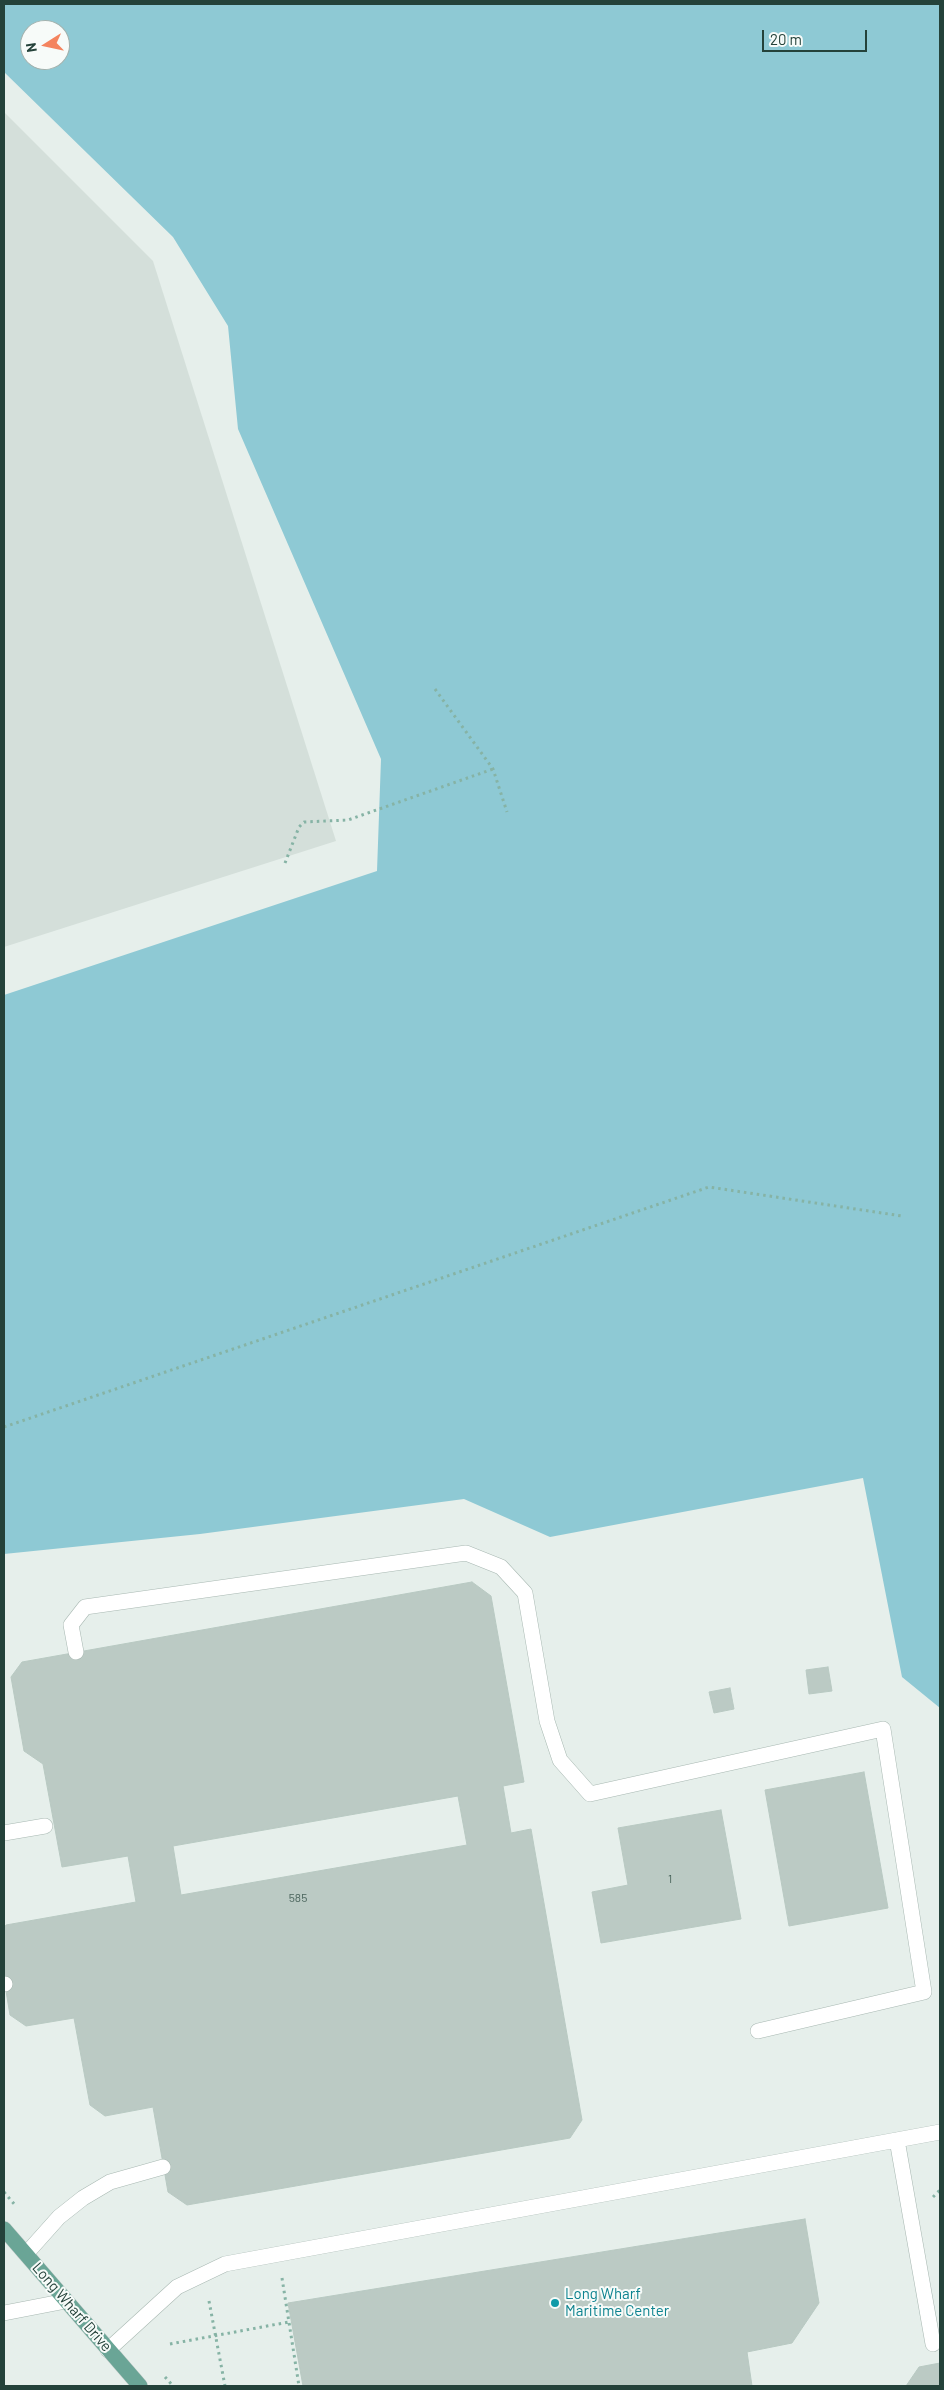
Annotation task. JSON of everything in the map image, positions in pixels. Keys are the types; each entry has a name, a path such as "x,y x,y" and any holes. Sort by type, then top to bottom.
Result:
{"main road":[{"name":"Long Wharf Drive","path":"4,2229 140,2386"}],"lane":[{"path":"76,1652 71,1625 85,1607 466,1553 501,1567 525,1593 547,1721 560,1760 590,1794 883,1729 924,1992 758,2030"},
{"path":"4,1833 45,1826"},
{"path":"108,2350 177,2287 225,2264 940,2132"},
{"path":"897,2140 933,2344"},
{"path":"26,2254 59,2217 82,2198 110,2182 163,2167"},
{"path":"4,2313 66,2301"}],"path":[{"path":"435,689 493,769 507,812"},
{"path":"285,863 298,827 304,822 348,820 493,769"},
{"path":"4,1427 709,1187 902,1216"},
{"path":"278,2254 299,2386"},
{"path":"204,2275 225,2386"},
{"path":"170,2344 289,2322"}],"shaded area":[{"path":"4,112 153,261 336,841 4,947"}],"water":[{"path":"4,4 940,4 940,1708 902,1677 863,1478 550,1537 464,1499 200,1534 4,1554 4,995 377,871 381,759 238,429 228,326 173,237 4,72"}],"building":[{"path":"472,1582 491,1596 524,1782 503,1786 511,1833 531,1829 582,2120 570,2138 187,2205 168,2192 153,2107 105,2116 90,2105 74,2018 26,2026 10,2015 4,1979 4,1928 6,1925 136,1902 128,1856 62,1867 43,1764 24,1751 11,1677 22,1662","holes":["458,1796 467,1845 181,1895 173,1846"]},
{"path":"828,1667 832,1691 809,1694 806,1670"},
{"path":"730,1688 734,1709 714,1713 709,1692"},
{"path":"864,1772 888,1908 789,1926 765,1790"},
{"path":"721,1810 741,1919 601,1943 592,1892 628,1885 618,1828"},
{"name":"Long Wharf Maritime Center","path":"805,2219 819,2303 792,2343 747,2352 752,2386 303,2386 288,2303"},
{"path":"940,2363 940,2386 906,2386 919,2367"}],"place":[{"name":"Long Wharf Maritime Center","path":"555,2303"}]}
